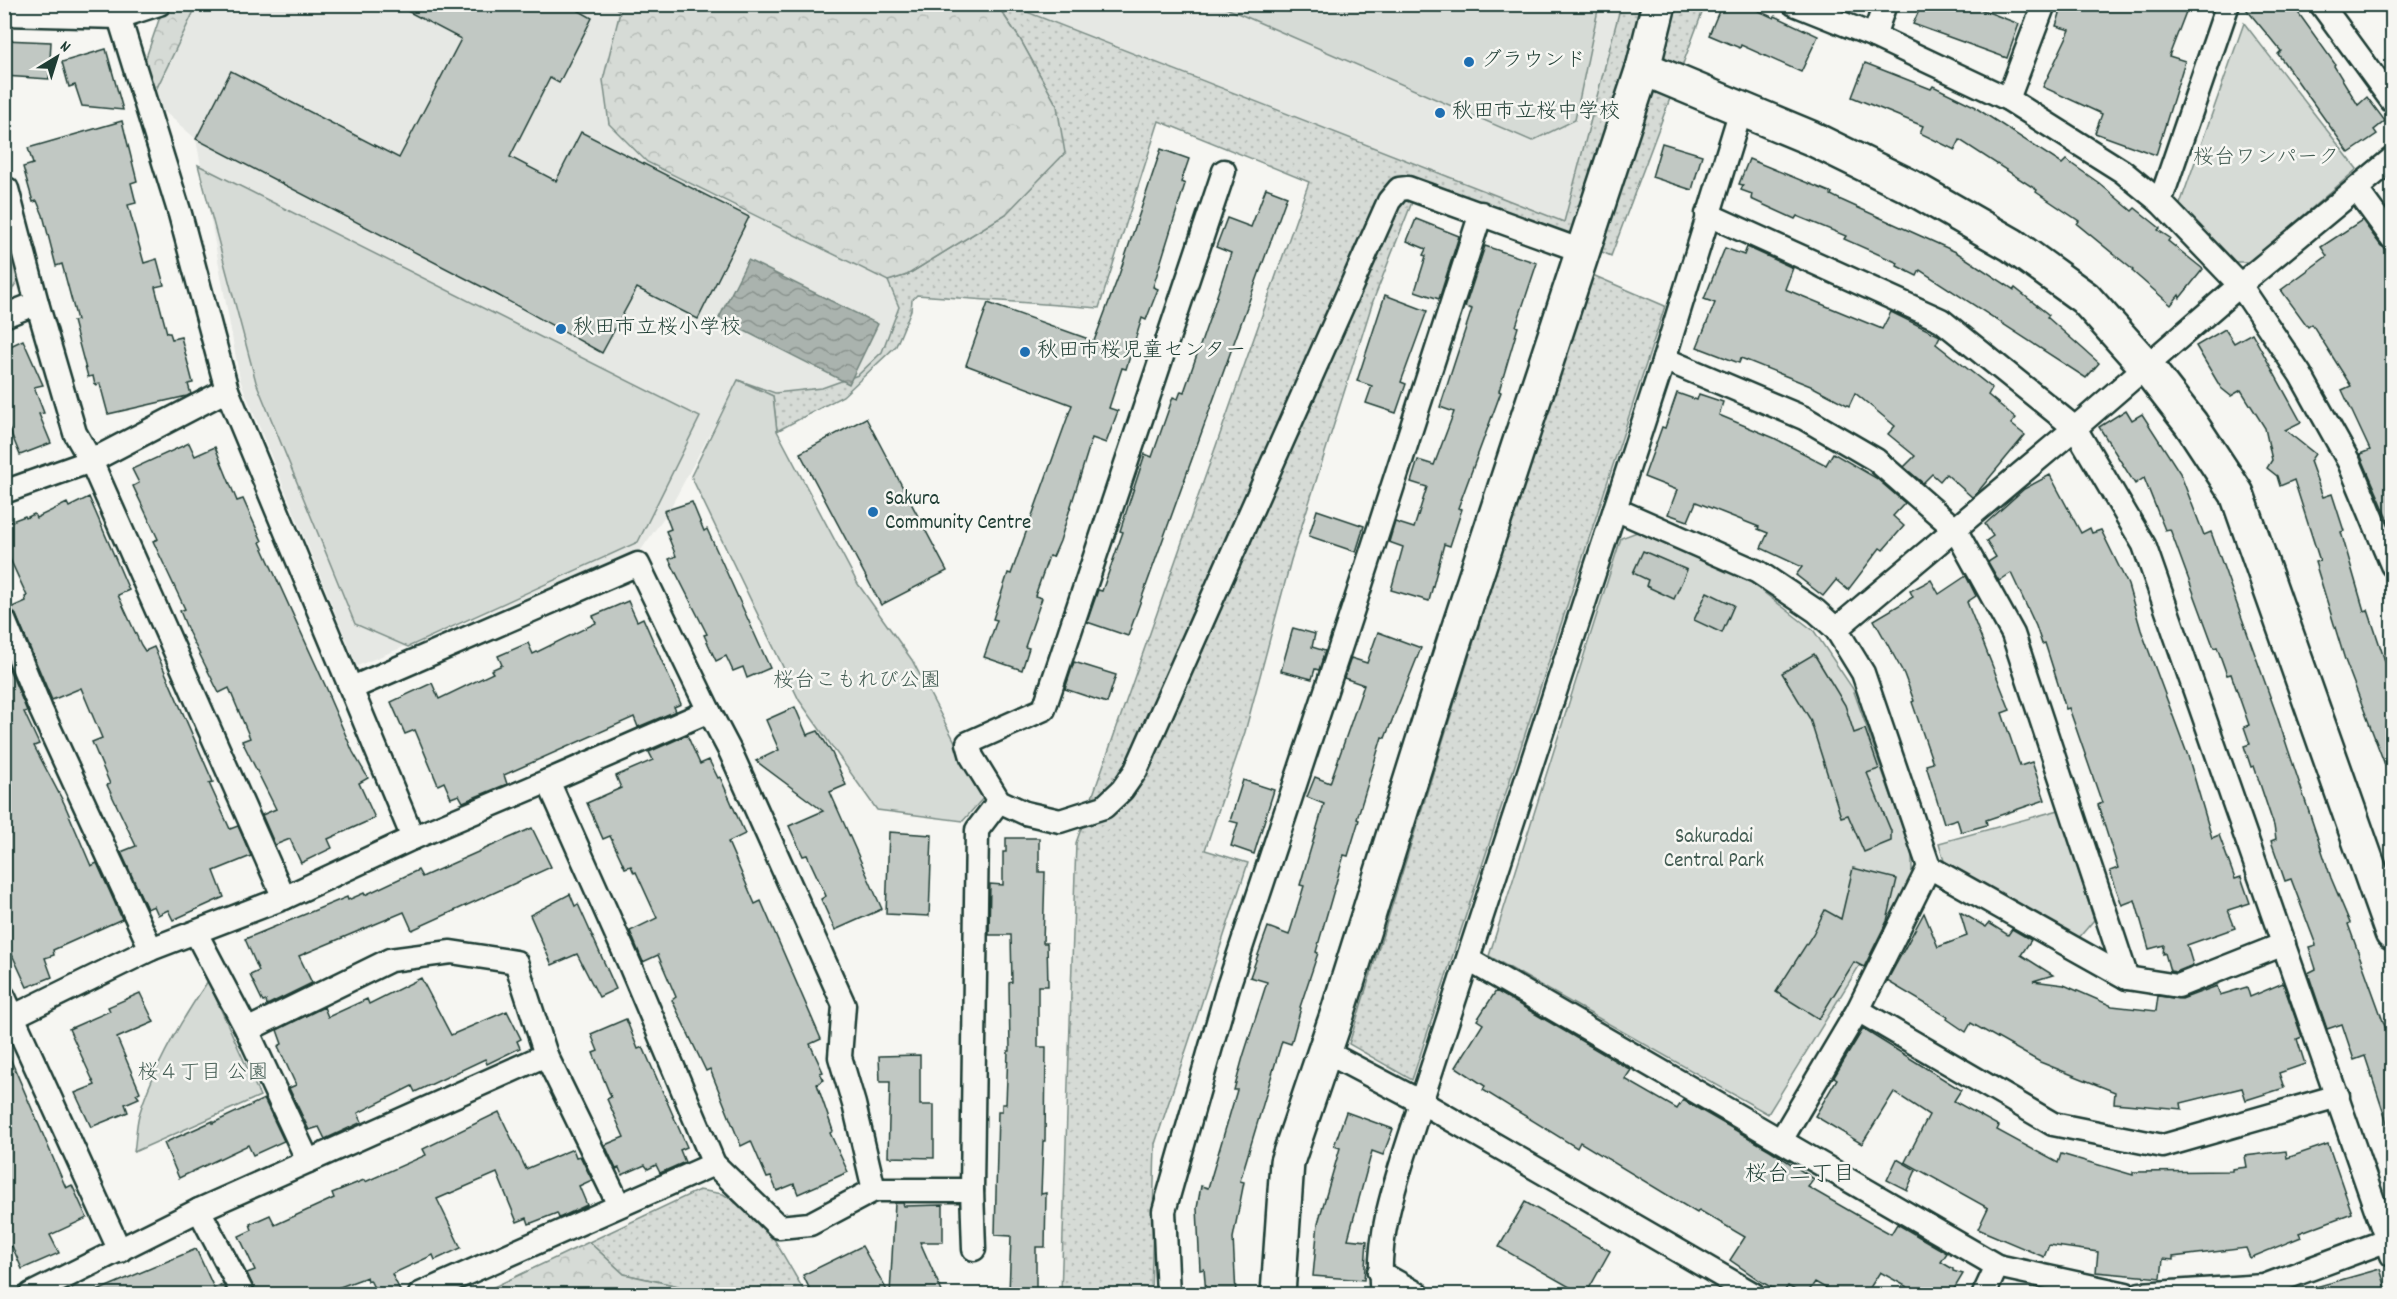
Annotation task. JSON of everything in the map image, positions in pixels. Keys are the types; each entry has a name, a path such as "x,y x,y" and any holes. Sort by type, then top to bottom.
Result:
{"street":[{"path":"4,14 119,17 159,4"},
{"path":"1278,1294 1287,1162 1455,639 1643,68 1659,4"},
{"path":"1794,4 1874,36 2008,99 2122,171 2160,202 2241,285 2300,374 2343,452 2392,565"},
{"path":"1874,36 1885,4"},
{"path":"2008,99 2044,4"},
{"path":"2160,202 2228,4"},
{"path":"2321,4 2392,101"},
{"path":"119,17 180,214 227,390 413,838"},
{"path":"1643,68 1810,138 1910,186 2012,244 2085,298 2146,366 2191,424 2237,494 2392,933"},
{"path":"1418,1294 1381,1283 1385,1226 1421,1102 1616,509 1741,110"},
{"path":"1836,629 2392,159"},
{"path":"1224,171 1044,709 968,743 972,757 999,801 1025,813 1060,821 1104,807 1122,790 1136,770 1389,201 1399,189 1408,188 1582,251"},
{"path":"4,189 7,189 75,433 91,461 284,898"},
{"path":"2357,190 2392,238"},
{"path":"1168,1294 1164,1211 1221,1010 1480,213"},
{"path":"1707,214 1941,320 2075,428 2144,545 2390,1248 2264,1286 2140,1294"},
{"path":"4,316 37,303"},
{"path":"1664,358 1804,418 1866,454 1876,460 1955,529 2013,634 2127,978"},
{"path":"4,492 91,461 227,390"},
{"path":"1616,509 1758,572 1816,611 1836,629 1863,673 1929,867 2127,978 2178,986 2284,944"},
{"path":"352,688 638,564 730,753 844,1005 840,1056 874,1190"},
{"path":"4,620 41,710 151,949"},
{"path":"120,1251 7,1012 151,949 284,898 413,838 709,711"},
{"path":"548,781 630,965 714,1164 779,1227 810,1224 874,1190 972,1190"},
{"path":"974,1249 972,1190 977,830 999,801"},
{"path":"1781,1140 1858,1010 1929,867"},
{"path":"196,933 247,1030 308,1161"},
{"path":"247,1030 390,960 450,952 516,962 546,1055 619,1205"},
{"path":"1469,960 1997,1266 2126,1294"},
{"path":"1858,1010 2053,1124 2163,1146 2338,1096"},
{"path":"1324,1051 1421,1102 1753,1294"},
{"path":"31,1294 199,1210 546,1055"},
{"path":"420,1294 714,1164"},
{"path":"199,1210 243,1294"},
{"path":"1984,1294 1997,1266"}],"shaded area":[{"name":"秋田市立桜小学校","path":"197,5 613,5 620,12 603,80 609,124 647,162 888,281 899,307 882,352 858,375 822,388 775,393 738,381 669,510 641,550 357,666 240,380 196,139 151,100"},
{"name":"秋田市立桜中学校","path":"1009,5 1621,5 1564,222"}],"green space":[{"path":"164,5 197,5 151,100 139,78"},
{"path":"613,5 997,5 1020,39 1057,106 1065,153 1006,214 907,275 888,281 647,162 609,124 603,80 620,12"},
{"path":"997,5 1009,5 1564,222 1621,5 1705,5 1611,256 1575,240 1420,182 1373,301 1291,560 1245,732 1205,850 1248,863 1155,1144 1151,1294 1061,1294 1076,843 1309,182 1159,121 1099,308 917,295 912,300 911,310 896,346 843,396 777,431 773,396 738,380 775,393 822,388 858,375 882,352 899,307 888,281 907,275 1006,214 1057,106 1020,39"},
{"name":"グラウンド","path":"1219,5 1599,5 1575,120 1532,141"},
{"name":"桜台ワンパーク","path":"2244,23 2357,169 2250,262 2232,262 2179,207"},
{"path":"198,165 700,417 638,542 408,647 355,624 256,382"},
{"path":"4,227 20,276 4,304"},
{"path":"1588,273 1665,306 1412,1080 1349,1044"},
{"name":"桜台こもれび公園","path":"738,380 773,396 777,431 858,584 912,660 984,797 963,821 877,810 799,700 691,476"},
{"name":"Sakuradai Central Park","path":"1637,532 1749,581 1814,631 1853,689 1912,854 1912,880 1768,1114 1489,956 1621,538"},
{"path":"2059,810 2094,920 2077,940 1944,861 1939,843"},
{"name":"桜４丁目 公園","path":"208,981 260,1096 134,1152 139,1115 152,1079 178,1028"},
{"path":"699,1190 723,1194 763,1220 806,1294 692,1294 678,1286 624,1274 589,1242"},
{"path":"589,1242 624,1274 678,1286 692,1294 479,1294"}],"water":[{"path":"748,260 878,324 849,384 719,318"}],"building":[{"path":"394,4 567,4 592,18 559,83 550,78 510,157 556,181 581,132 749,217 698,319 637,288 602,353 492,292 196,139 231,71 399,158 461,39"},
{"path":"1722,4 1744,4 1818,36 1801,72 1741,45 1740,48 1709,35"},
{"path":"1922,4 1967,4 2019,24 2007,58 1913,24"},
{"path":"2063,4 2189,4 2169,56 2185,61 2156,155 2095,133 2102,114 2043,87 2070,30 2056,26"},
{"path":"2242,4 2292,4 2335,64 2334,66 2358,105 2367,97 2385,121 2374,130 2377,134 2349,153 2278,54 2281,51"},
{"path":"4,40 51,42 49,79 4,76"},
{"path":"106,49 123,110 82,106 75,85 69,87 62,62"},
{"path":"1865,63 1931,89 1933,86 1976,107 2062,164 2066,160 2099,183 2132,211 2135,208 2170,238 2168,241 2203,269 2180,298 2179,295 2171,305 2077,224 2079,221 2036,192 2037,190 1960,140 1955,150 1920,133 1923,126 1852,97"},
{"path":"122,121 137,181 131,183 136,203 128,205 144,263 157,259 164,285 155,287 167,333 170,333 172,339 181,337 193,383 188,384 191,394 187,396 108,414 100,384 95,385 93,376 88,377 73,321 77,320 62,264 56,266 43,215 37,201 33,202 23,167 33,164 28,148"},
{"path":"1662,143 1702,155 1692,190 1652,177"},
{"path":"1161,149 1189,159 1181,182 1185,184 1153,287 1158,289 1146,320 1142,318 1126,369 1122,368 1109,408 1118,411 1106,443 1092,438 1060,541 1053,557 1049,556 1035,596 1042,598 1025,647 1029,648 1022,670 984,657 997,620 993,619 1008,573 1011,574 1072,405 966,365 988,303 1094,341 1119,275"},
{"path":"1749,159 1832,193 1831,195 1841,200 1956,252 2014,290 2015,288 2049,315 2047,317 2099,363 2086,378 1920,270 1917,276 1897,266 1898,263 1844,239 1846,236 1797,216 1795,219 1751,199 1752,194 1741,190 1743,185 1739,184"},
{"path":"1266,188 1287,196 1128,636 1087,622 1098,590 1102,591 1123,532 1120,531 1145,454 1152,457 1173,397 1178,399 1181,391 1184,392 1231,253 1216,247 1227,218 1251,227"},
{"path":"1416,219 1459,236 1439,299 1415,291 1426,256 1423,255 1426,249 1407,241"},
{"path":"2362,220 2381,246 2392,251 2392,528 2360,454 2370,450 2342,390 2351,386 2312,324 2308,327 2281,290 2327,256 2321,247"},
{"path":"1485,246 1537,263 1516,326 1518,327 1499,391 1501,392 1458,508 1462,509 1450,546 1444,544 1429,601 1391,590 1403,547 1389,542 1395,522 1414,528 1427,487 1411,482 1418,460 1434,465 1454,412 1440,407 1472,309 1465,307"},
{"path":"1747,247 1793,268 1785,289 1882,329 1891,312 1940,336 1936,344 1992,388 1988,395 2016,418 2011,424 2025,435 1976,494 1972,497 1946,474 1940,481 1932,474 1923,483 1904,467 1915,456 1888,434 1895,426 1855,393 1849,406 1813,387 1741,358 1739,363 1697,347 1715,303 1704,299 1725,248 1744,255"},
{"path":"1385,295 1427,311 1401,382 1406,384 1396,413 1366,403 1372,386 1357,381"},
{"path":"2225,329 2234,343 2252,333 2301,422 2285,430 2315,454 2310,461 2323,497 2332,494 2344,531 2341,532 2364,611 2368,610 2387,667 2392,665 2392,777 2390,778 2345,660 2315,562 2320,561 2294,480 2280,486 2277,476 2267,468 2272,460 2265,428 2241,390 2231,396 2221,388 2196,346"},
{"path":"23,340 43,385 34,387 44,413 39,414 51,443 20,455 4,416 4,349"},
{"path":"1677,393 1697,400 1699,394 1723,402 1719,415 1774,438 1826,465 1833,453 1876,478 1905,503 1893,516 1904,526 1883,550 1880,548 1848,590 1836,580 1823,596 1796,575 1802,567 1761,548 1768,533 1758,529 1759,527 1696,502 1688,521 1668,514 1677,490 1644,477"},
{"path":"2126,410 2132,420 2142,414 2180,473 2204,535 2211,532 2392,1046 2392,1125 2388,1126 2365,1056 2354,1060 2342,1024 2327,1029 2308,973 2316,969 2309,947 2316,945 2291,879 2285,881 2271,841 2276,839 2274,826 2254,766 2251,767 2244,746 2250,744 2244,727 2249,725 2231,674 2227,675 2217,647 2214,648 2170,529 2165,530 2144,478 2135,484 2099,427"},
{"name":"Sakura Community Centre","path":"866,418 947,571 881,605 800,453"},
{"path":"189,443 195,456 215,447 237,501 243,499 353,752 368,778 359,783 375,818 328,839 332,848 301,863 290,839 275,845 262,815 276,809 242,741 250,738 229,688 219,693 189,633 180,611 185,609 153,541 158,539 133,486 139,483 132,469"},
{"path":"2050,475 2081,533 2090,528 2092,533 2101,530 2128,585 2141,630 2188,756 2212,838 2219,835 2235,879 2241,877 2250,903 2228,910 2235,928 2187,945 2193,965 2176,972 2170,971 2165,953 2163,954 2164,945 2149,949 2135,900 2122,905 2110,871 2118,868 2098,805 2102,803 2069,708 2066,709 2045,643 2042,644 2011,573 1999,581 1988,562 1996,557 1986,541 1993,536 1985,524 2024,489"},
{"path":"89,497 129,590 118,595 145,651 154,647 213,782 209,783 230,829 238,826 251,856 214,871 224,897 173,920 168,910 158,915 154,906 147,909 121,852 136,846 107,785 110,784 92,742 102,738 81,688 52,700 16,615 10,608 26,601 27,596 4,546 4,524 34,514 36,518 67,503 69,507"},
{"path":"692,502 704,531 707,529 770,668 747,678 743,667 733,671 726,656 716,661 704,635 707,634 669,559 676,556 666,531 671,529 664,511"},
{"path":"1317,510 1364,526 1356,552 1309,536"},
{"path":"1643,551 1687,570 1674,599 1646,586 1648,580 1633,573"},
{"path":"1966,576 1976,596 1967,602 2010,710 2002,713 2020,766 2032,762 2045,800 1986,820 1987,825 1961,832 1957,819 1944,823 1926,765 1933,763 1912,702 1914,701 1904,674 1874,620 1913,597 1910,591 1931,580 1939,594"},
{"path":"1707,592 1734,605 1722,633 1694,620"},
{"path":"628,601 637,621 643,618 681,704 674,707 676,711 638,727 634,717 504,775 507,784 463,802 459,795 451,798 444,782 438,785 415,730 405,734 391,702 432,683 439,699 493,673 491,670 502,665 498,656 528,643 533,654 596,623 593,616"},
{"path":"1293,628 1315,634 1312,647 1325,651 1319,670 1315,669 1312,679 1281,671"},
{"path":"1378,632 1421,648 1385,738 1382,737 1348,856 1344,855 1291,1044 1282,1041 1240,1181 1244,1182 1233,1238 1236,1294 1206,1294 1204,1269 1200,1270 1197,1208 1201,1186 1208,1188 1237,1090 1234,1090 1243,1057 1267,982 1250,977 1268,927 1289,935 1304,886 1300,885 1324,804 1307,797 1315,777 1330,783 1364,685 1344,678 1351,658 1367,663"},
{"path":"1814,654 1845,705 1854,733 1865,729 1879,769 1867,773 1891,831 1891,841 1864,852 1848,815 1841,817 1810,719 1782,673"},
{"path":"4,657 27,711 24,712 39,744 34,746 64,803 91,866 97,863 122,919 53,950 54,955 45,958 52,977 27,987 4,937"},
{"path":"1074,662 1116,675 1107,703 1065,689"},
{"path":"795,707 807,735 818,731 832,753 846,785 830,792 882,909 835,930 821,899 826,896 807,855 803,856 789,826 823,811 756,761 779,750 766,720"},
{"path":"687,735 700,764 709,760 718,778 720,777 745,834 728,842 755,904 761,901 821,1039 810,1044 823,1072 820,1073 824,1080 817,1084 833,1131 830,1133 848,1172 798,1194 794,1184 777,1191 771,1177 767,1178 751,1141 741,1146 710,1069 706,1071 672,1000 676,997 658,955 643,962 630,931 657,918 636,872 634,873 631,866 625,868 610,836 603,839 587,803 621,788 616,776 653,760 649,752"},
{"path":"1243,780 1274,790 1254,854 1231,846 1238,823 1230,821"},
{"path":"532,828 551,867 412,930 404,912 299,956 312,983 267,1005 266,1001 263,1002 250,975 259,971 245,939 347,897 348,900 364,893 365,895 418,870 422,877"},
{"path":"889,832 932,835 929,916 886,914"},
{"path":"1006,838 1039,838 1039,872 1045,872 1043,943 1047,943 1048,986 1038,986 1038,1047 1046,1047 1045,1141 1043,1141 1041,1194 1046,1193 1045,1247 1036,1247 1036,1294 1009,1294 1011,1236 995,1235 998,1111 1002,1111 1002,1104 1006,1104 1008,1051 1010,1051 1009,983 1012,982 1011,935 989,935 990,884 1003,885 1003,852 1006,852"},
{"path":"1853,868 1897,879 1887,921 1864,967 1854,962 1819,1019 1776,992 1813,934 1825,910 1841,919"},
{"path":"570,894 575,906 578,904 616,989 599,997 577,954 552,965 530,915"},
{"path":"1960,912 1986,927 1989,923 2008,935 2012,929 2031,940 2021,955 2053,975 2033,981 2064,985 2112,1006 2156,1011 2158,996 2182,999 2217,986 2220,995 2247,987 2250,997 2283,983 2302,1037 2297,1039 2305,1064 2279,1073 2284,1088 2246,1100 2242,1088 2181,1103 2182,1109 2114,1103 2115,1092 2040,1062 1971,1023 1966,1032 1947,1019 1948,1017 1887,981 1924,913 1938,947 1967,936"},
{"path":"421,978 451,1035 507,1011 521,1039 517,1041 520,1048 487,1064 485,1059 415,1092 412,1086 358,1113 362,1122 325,1139 319,1127 309,1130 289,1088 296,1085 278,1046 282,1044 277,1030 324,1007 328,1017 367,999 369,1004"},
{"path":"1496,991 1631,1070 1625,1079 1677,1109 1683,1100 1770,1150 1814,1179 1808,1187 1891,1234 1897,1224 1947,1253 1941,1262 1953,1271 1963,1274 1951,1294 1920,1294 1880,1272 1866,1294 1836,1294 1815,1282 1807,1294 1802,1294 1788,1286 1782,1294 1762,1282 1730,1260 1745,1237 1699,1210 1697,1213 1580,1142 1577,1148 1483,1090 1485,1086 1456,1067 1483,1024 1477,1020"},
{"path":"140,993 154,1022 117,1038 140,1092 136,1094 139,1098 125,1104 128,1112 91,1127 75,1093 95,1085 69,1029 110,1011 108,1007"},
{"path":"626,1019 638,1049 643,1047 687,1147 680,1150 685,1162 660,1173 656,1165 648,1169 645,1165 622,1175 619,1168 616,1169 605,1145 624,1137 607,1099 611,1097 593,1053 598,1051 591,1034"},
{"path":"1863,1029 1961,1090 1954,1101 1999,1126 1997,1130 2058,1163 2061,1154 2133,1175 2133,1172 2232,1171 2232,1169 2247,1167 2245,1156 2286,1151 2287,1158 2328,1144 2352,1213 2299,1233 2301,1237 2250,1258 2246,1248 2173,1257 2173,1260 2163,1259 2161,1278 2096,1272 2098,1252 2049,1245 2044,1257 1978,1229 1988,1208 1905,1162 1929,1115 1894,1092 1862,1144 1815,1116 1837,1079 1834,1077"},
{"path":"4,1044 66,1188 72,1185 87,1218 50,1235 59,1253 22,1269 12,1246 4,1250"},
{"path":"920,1055 920,1105 934,1105 934,1158 888,1157 890,1082 880,1082 879,1056"},
{"path":"264,1099 284,1141 253,1155 248,1145 179,1178 164,1143"},
{"path":"499,1112 526,1169 573,1149 576,1157 580,1156 592,1180 579,1186 587,1205 559,1218 557,1213 529,1224 527,1218 517,1222 497,1173 437,1199 461,1248 435,1260 433,1255 392,1274 402,1294 377,1294 367,1277 321,1294 256,1294 247,1273 255,1270 239,1236 252,1230 250,1224 270,1215 275,1225 334,1198 332,1193 364,1180 365,1182 426,1155 423,1149"},
{"path":"1346,1112 1393,1129 1383,1155 1372,1151 1348,1239 1367,1241 1364,1280 1313,1276 1318,1223 1340,1148 1334,1146"},
{"path":"1897,1159 1916,1170 1907,1190 1887,1180"},
{"path":"1525,1202 1610,1251 1586,1294 1582,1294 1499,1247"},
{"path":"895,1203 903,1203 904,1206 943,1205 943,1242 920,1242 943,1294 890,1294"},
{"path":"862,1246 889,1294 812,1294 803,1275"},
{"path":"196,1249 214,1288 223,1284 228,1294 90,1294"},
{"path":"2380,1269 2388,1294 2313,1294 2312,1288"}],"place":[{"name":"グラウンド","path":"1469,62"},
{"name":"秋田市立桜中学校","path":"1440,113"},
{"name":"秋田市立桜小学校","path":"561,329"},
{"name":"秋田市桜児童センター","path":"1025,352"},
{"name":"Sakura Community Centre","path":"873,512"}],"district":[{"name":"桜台二丁目","path":"1800,1175"}]}
